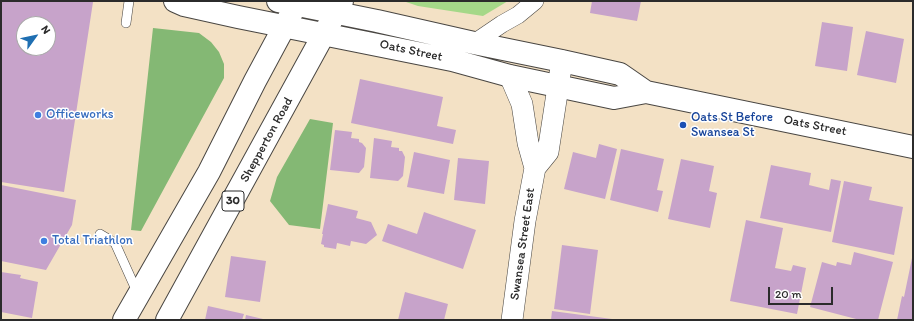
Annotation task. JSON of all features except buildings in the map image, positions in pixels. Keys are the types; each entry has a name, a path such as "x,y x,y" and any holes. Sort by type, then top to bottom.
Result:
{"main road":[{"name":"Oats Street","path":"175,1 184,5 284,27 452,60 510,76 614,98 646,92 913,147"},
{"name":"Oats Street","path":"291,2 339,7 474,43 620,74 646,92"},
{"path":"124,320 209,172 284,27 291,2"},
{"name":"Shepperton Road","path":"167,320 339,7"}],"street":[{"path":"474,43 518,15 535,1"},
{"name":"Swansea Street East","path":"535,168 548,152 562,61"},
{"name":"Swansea Street East","path":"510,76 522,104 528,143 535,168 525,221 512,320"}],"lane":[{"path":"126,23 129,1"},
{"path":"100,234 115,243 138,295"}],"green space":[{"path":"403,1 508,1 483,16 418,6"},
{"path":"153,28 199,33 211,42 219,52 224,64 224,78 141,231 131,230"},
{"path":"310,119 333,123 320,229 289,225 270,201 277,177"}],"place":[{"name":"Officeworks","path":"38,115"},
{"name":"Oats St Before Swansea St","path":"683,125"},
{"name":"Total Triathlon","path":"44,241"}]}
